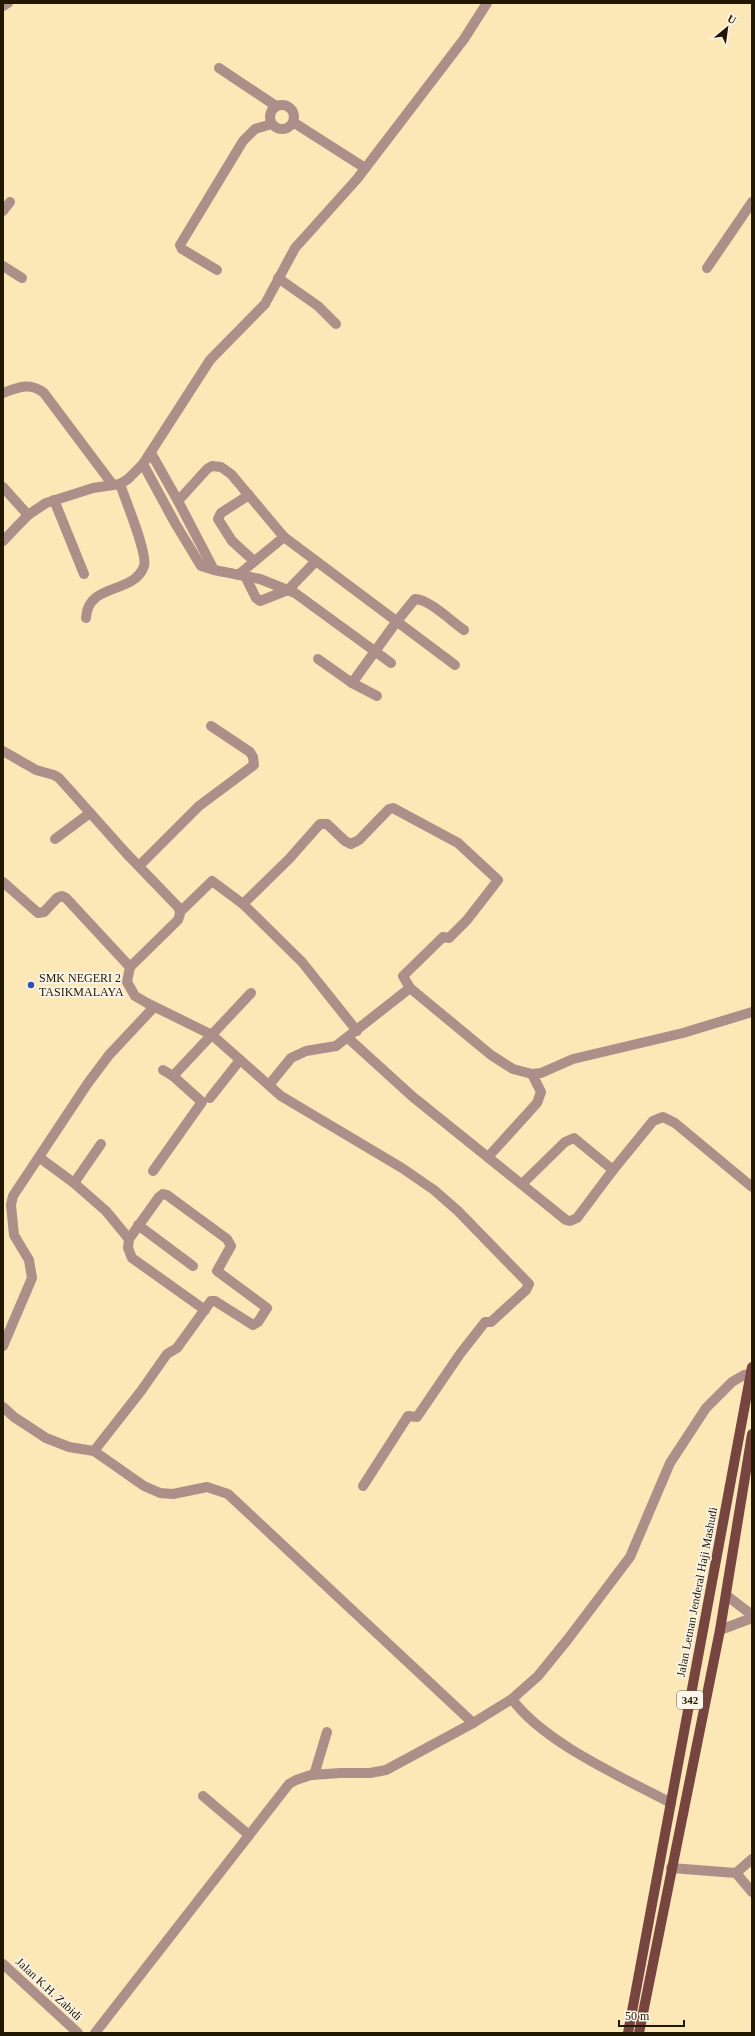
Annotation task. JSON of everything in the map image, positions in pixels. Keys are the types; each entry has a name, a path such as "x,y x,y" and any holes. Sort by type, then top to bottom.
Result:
{"main road":[{"name":"Jalan Letnan Jenderal Haji Mashudi","path":"628,2033 751,1371"},
{"name":"342","path":"639,2033 720,1630 752,1434"}],"street":[{"path":"3,6 8,3"},
{"path":"3,541 28,515 54,500 116,484 128,479 143,464 210,360 262,307 295,248 366,168 464,39 487,3"},
{"path":"219,68 276,106"},
{"path":"282,104 292,109 294,115 293,122 284,129 275,127 269,116 272,108 276,106 282,104"},
{"path":"293,122 366,168"},
{"path":"217,270 182,249 180,245 243,141 254,129 272,124"},
{"path":"3,211 10,202"},
{"path":"706,268 752,202"},
{"path":"3,266 22,278"},
{"path":"278,278 318,306 336,324"},
{"path":"3,393 27,385 38,388 44,393 116,484 144,553 144,566 137,578 120,587 98,595 89,605 86,618"},
{"path":"150,453 178,501 214,570"},
{"path":"143,464 186,543 201,566 260,579 295,593 391,664"},
{"path":"178,501 207,469 212,466 227,470 284,537 455,664"},
{"path":"3,487 28,515"},
{"path":"249,495 222,513 218,519 232,541 254,561"},
{"path":"54,500 84,574"},
{"path":"175,523 186,517"},
{"path":"186,543 196,537"},
{"path":"241,575 254,561 284,537"},
{"path":"241,575 259,601 288,590 316,560"},
{"path":"352,683 397,621 415,600 421,600 464,630"},
{"path":"318,659 352,683 377,696"},
{"path":"140,865 199,806 254,765 250,752 211,726"},
{"path":"3,751 36,770 60,778 126,853 140,865 172,899 180,912"},
{"path":"244,904 290,860 321,823 327,824 345,841 351,844 359,840 389,810 393,808 458,843 498,880 467,920 449,938 443,937 403,976 410,988 491,1055 513,1069 532,1074 541,1074 573,1059 683,1033 752,1012"},
{"path":"55,839 90,812"},
{"path":"3,882 38,913 44,912 57,898 62,896 66,898 130,967"},
{"path":"357,1031 302,962 244,904 212,882 180,912 178,920 172,927 138,957 130,967 127,982 135,996 154,1007 212,1035 281,1096 402,1168 434,1190 458,1211 529,1284 526,1290 492,1322 485,1322 460,1354 417,1417 408,1416 363,1486"},
{"path":"269,1085 291,1058 298,1053 336,1046 410,988"},
{"path":"173,1076 251,993"},
{"path":"3,1346 32,1278 29,1260 14,1235 11,1205 13,1196 109,1055 154,1007"},
{"path":"348,1038 413,1097 566,1220 570,1221 577,1218 613,1170 653,1121 663,1117 675,1123 752,1187"},
{"path":"210,1098 240,1060"},
{"path":"153,1171 202,1102 173,1076 163,1070"},
{"path":"488,1157 537,1103 541,1092 532,1074"},
{"path":"522,1184 565,1142 574,1138 613,1170"},
{"path":"74,1183 102,1144"},
{"path":"40,1158 74,1183 106,1210 129,1239"},
{"path":"94,1451 141,1391 167,1354 176,1348 213,1301 253,1325 258,1322 267,1308 218,1274 218,1269 230,1248 230,1244 173,1198 163,1194 159,1197 138,1225 129,1239 128,1248 132,1258 205,1310"},
{"path":"138,1225 193,1266"},
{"path":"95,2033 289,1784 302,1777 314,1775 378,1773 473,1723 512,1699 538,1676 630,1557 670,1463 706,1408 732,1382 751,1371"},
{"path":"3,1407 14,1417 46,1438 69,1447 94,1451 144,1486 160,1493 173,1494 207,1487 228,1494 473,1723"},
{"path":"720,1630 752,1616 726,1595"},
{"path":"512,1699 521,1711 540,1728 586,1758 671,1803"},
{"path":"314,1775 327,1732"},
{"path":"203,1796 249,1835"},
{"path":"671,1868 736,1872 752,1859"},
{"path":"736,1872 752,1892"},
{"name":"Jalan K.H. Zabidi","path":"3,1964 78,2033"}],"place":[{"name":"SMK NEGERI 2 TASIKMALAYA","path":"31,985"}]}
